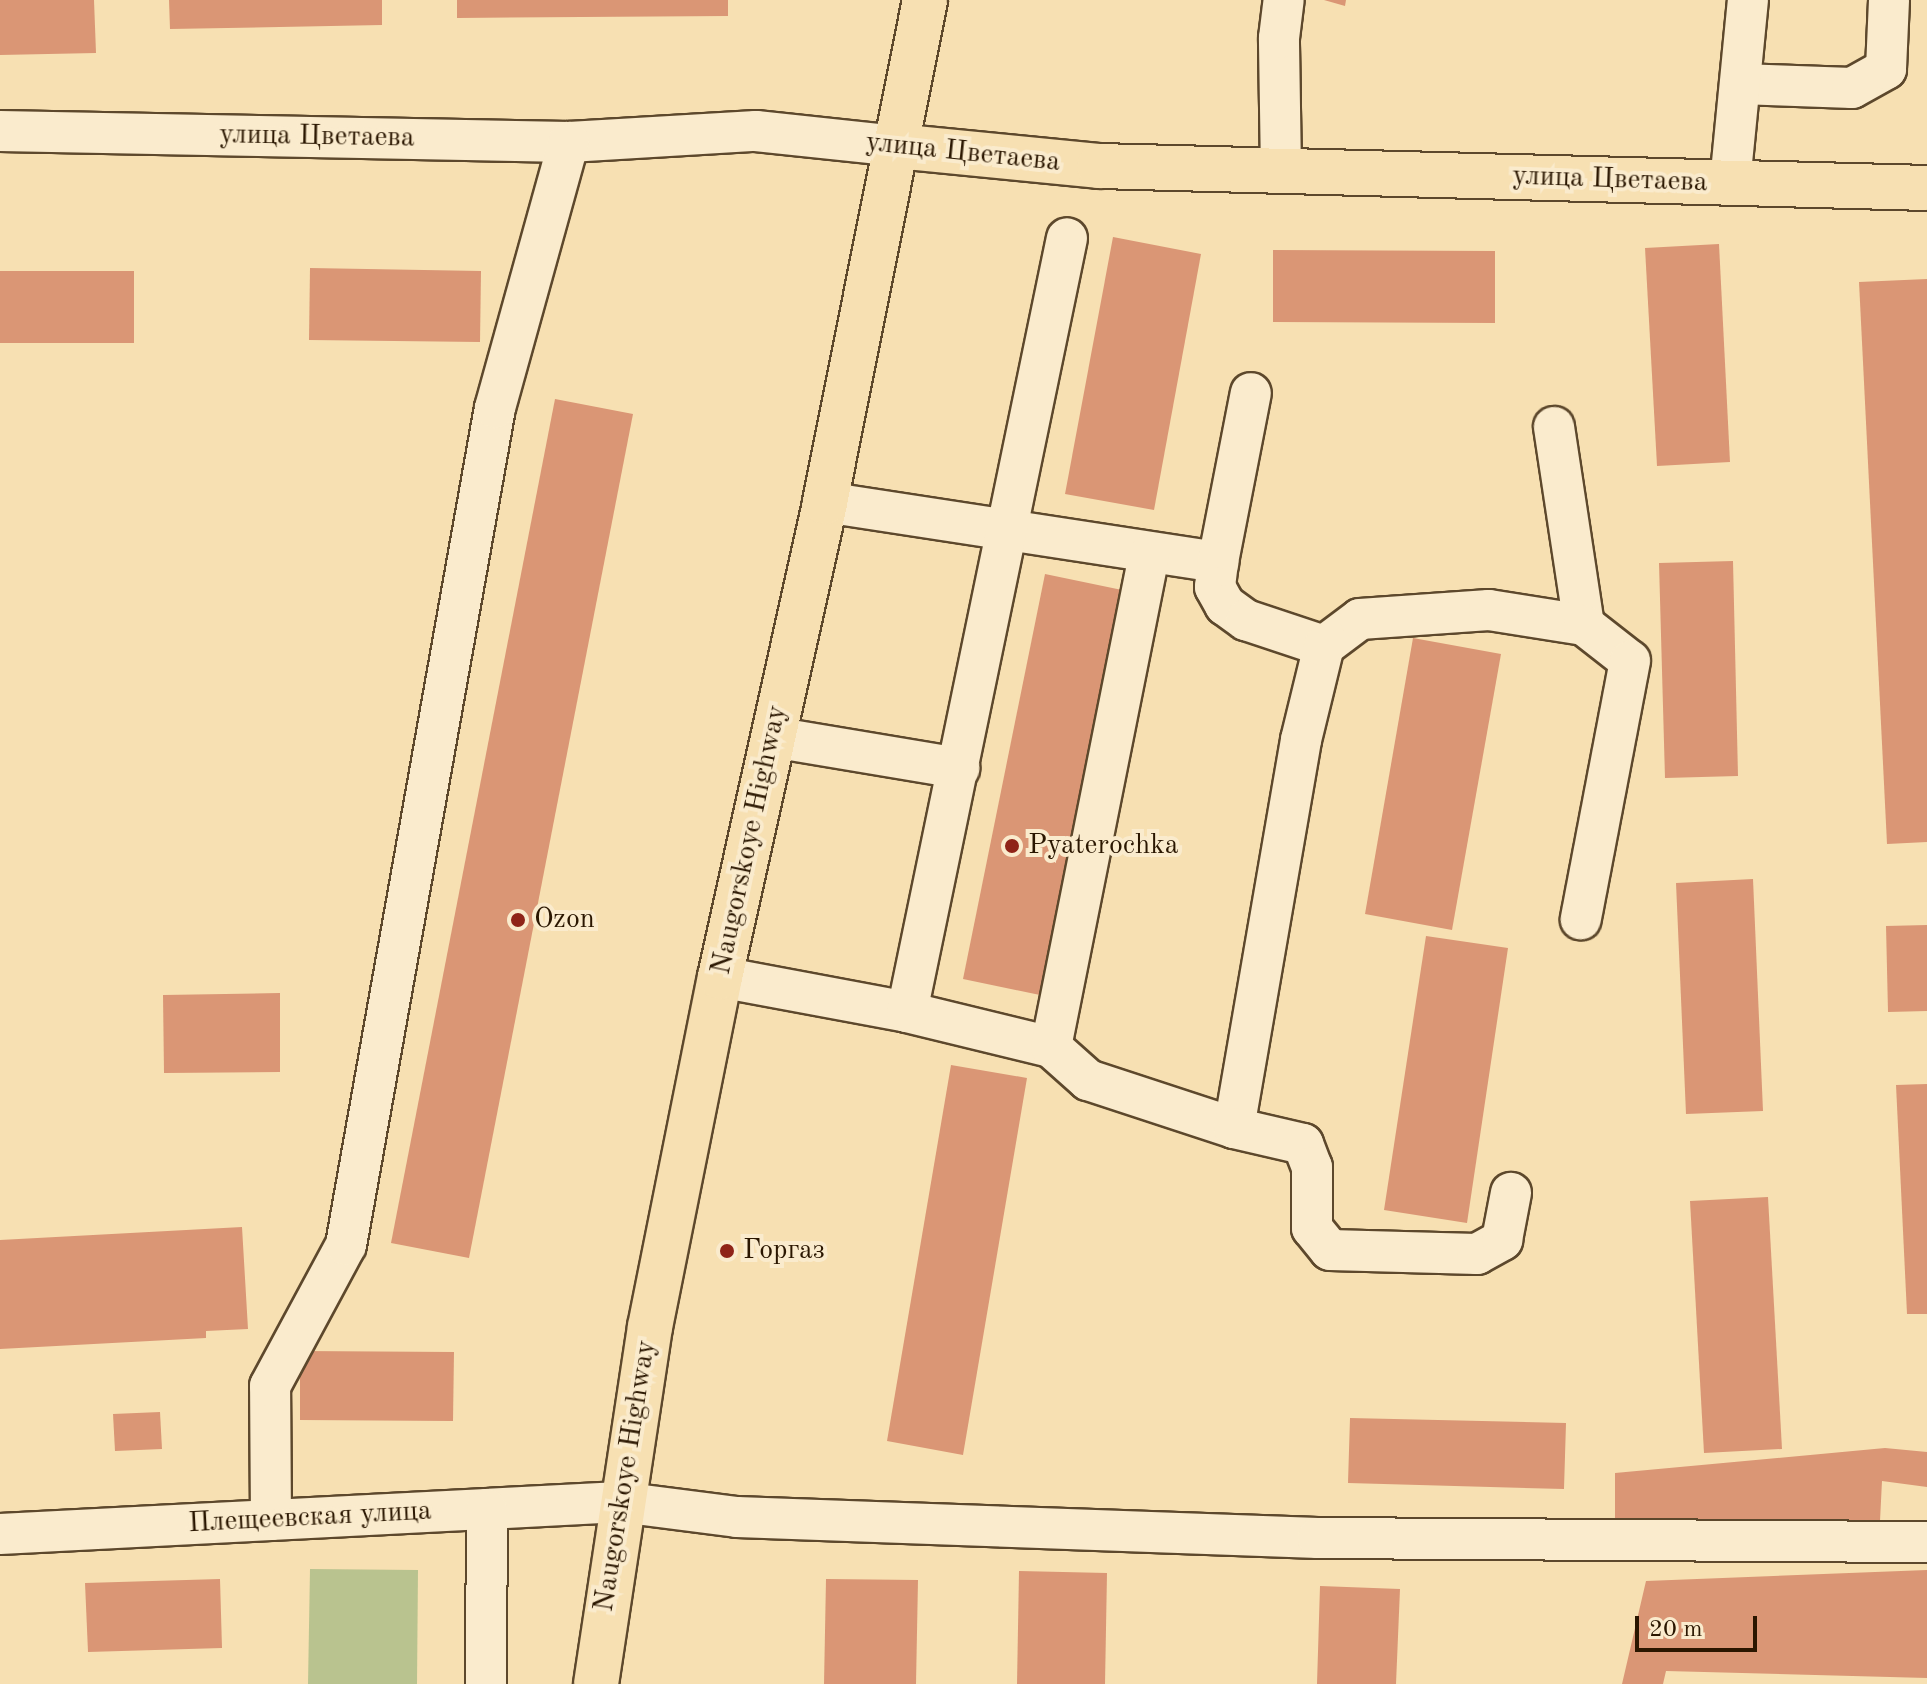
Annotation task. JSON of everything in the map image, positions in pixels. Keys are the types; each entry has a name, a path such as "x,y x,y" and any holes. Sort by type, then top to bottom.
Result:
{"main road":[{"name":"Naugorskoye Highway","path":"596,1684 620,1502 720,977 825,502 925,0"},
{"name":"улица Цветаева","path":"896,146 1099,166 1927,188"}],"street":[{"path":"1281,171 1279,38 1284,0"},
{"path":"1730,183 1748,0"},
{"path":"1740,84 1852,88 1875,76 1886,69 1889,0"},
{"name":"улица Цветаева","path":"0,131 569,142 756,131 896,146"},
{"path":"271,1520 270,1386 346,1245 495,408 569,142"},
{"path":"907,1012 1009,533 1067,238"},
{"path":"1251,393 1215,587 1225,605 1246,620 1324,646"},
{"path":"1554,427 1584,625"},
{"path":"825,502 1149,555 1218,562"},
{"path":"1051,1047 1149,555"},
{"path":"1234,1128 1301,740 1324,646 1360,619 1489,610 1584,625 1630,661 1581,919"},
{"path":"773,737 959,768"},
{"path":"720,977 907,1012 1051,1047 1088,1080 1234,1128 1303,1144 1312,1167 1312,1228 1330,1250 1477,1254 1502,1240 1511,1193"},
{"name":"Плещеевская улица","path":"0,1534 620,1502 737,1517 1318,1538 1927,1542"},
{"path":"486,1684 487,1509"}],"green space":[{"path":"310,1569 418,1570 417,1684 308,1684"}],"building":[{"path":"0,0 94,0 96,53 0,55"},
{"path":"169,0 382,0 382,25 170,29"},
{"path":"457,0 728,0 728,16 457,18"},
{"path":"1324,0 1346,0 1345,6"},
{"path":"1113,237 1201,254 1154,510 1065,494"},
{"path":"1719,244 1730,462 1657,466 1645,248"},
{"path":"1273,250 1495,251 1495,323 1273,322"},
{"path":"310,268 481,271 480,342 309,340"},
{"path":"0,271 134,271 134,343 0,343"},
{"path":"1927,279 1927,842 1887,844 1859,282"},
{"path":"555,399 633,414 469,1258 391,1243"},
{"path":"1733,561 1738,776 1665,778 1659,563"},
{"path":"1045,574 1122,590 1040,995 963,979"},
{"path":"1413,638 1501,654 1452,930 1365,914"},
{"path":"1753,879 1763,1111 1686,1114 1676,883"},
{"path":"1927,925 1927,1011 1888,1012 1886,926"},
{"path":"1426,936 1508,948 1467,1223 1384,1210"},
{"path":"280,993 280,1072 164,1073 163,995"},
{"path":"951,1065 1027,1078 963,1455 887,1441"},
{"path":"1927,1084 1927,1314 1907,1314 1896,1085"},
{"path":"1768,1197 1782,1449 1704,1453 1690,1201"},
{"path":"242,1227 248,1329 206,1331 206,1338 0,1349 0,1240"},
{"path":"300,1351 454,1352 453,1421 300,1420"},
{"path":"160,1412 162,1449 115,1451 113,1414"},
{"path":"1350,1418 1566,1423 1564,1489 1348,1483"},
{"path":"1885,1448 1927,1452 1927,1487 1882,1481 1880,1521 1615,1535 1615,1473"},
{"path":"1927,1570 1927,1678 1666,1671 1663,1684 1622,1684 1646,1581"},
{"path":"1019,1571 1107,1573 1105,1684 1017,1684"},
{"path":"220,1579 222,1648 88,1652 85,1583"},
{"path":"826,1579 918,1580 916,1684 824,1684"},
{"path":"1320,1586 1400,1589 1396,1684 1317,1684"}],"place":[{"name":"Pyaterochka","path":"1012,846"},
{"name":"Ozon","path":"518,920"},
{"name":"Горгаз","path":"727,1251"}]}
